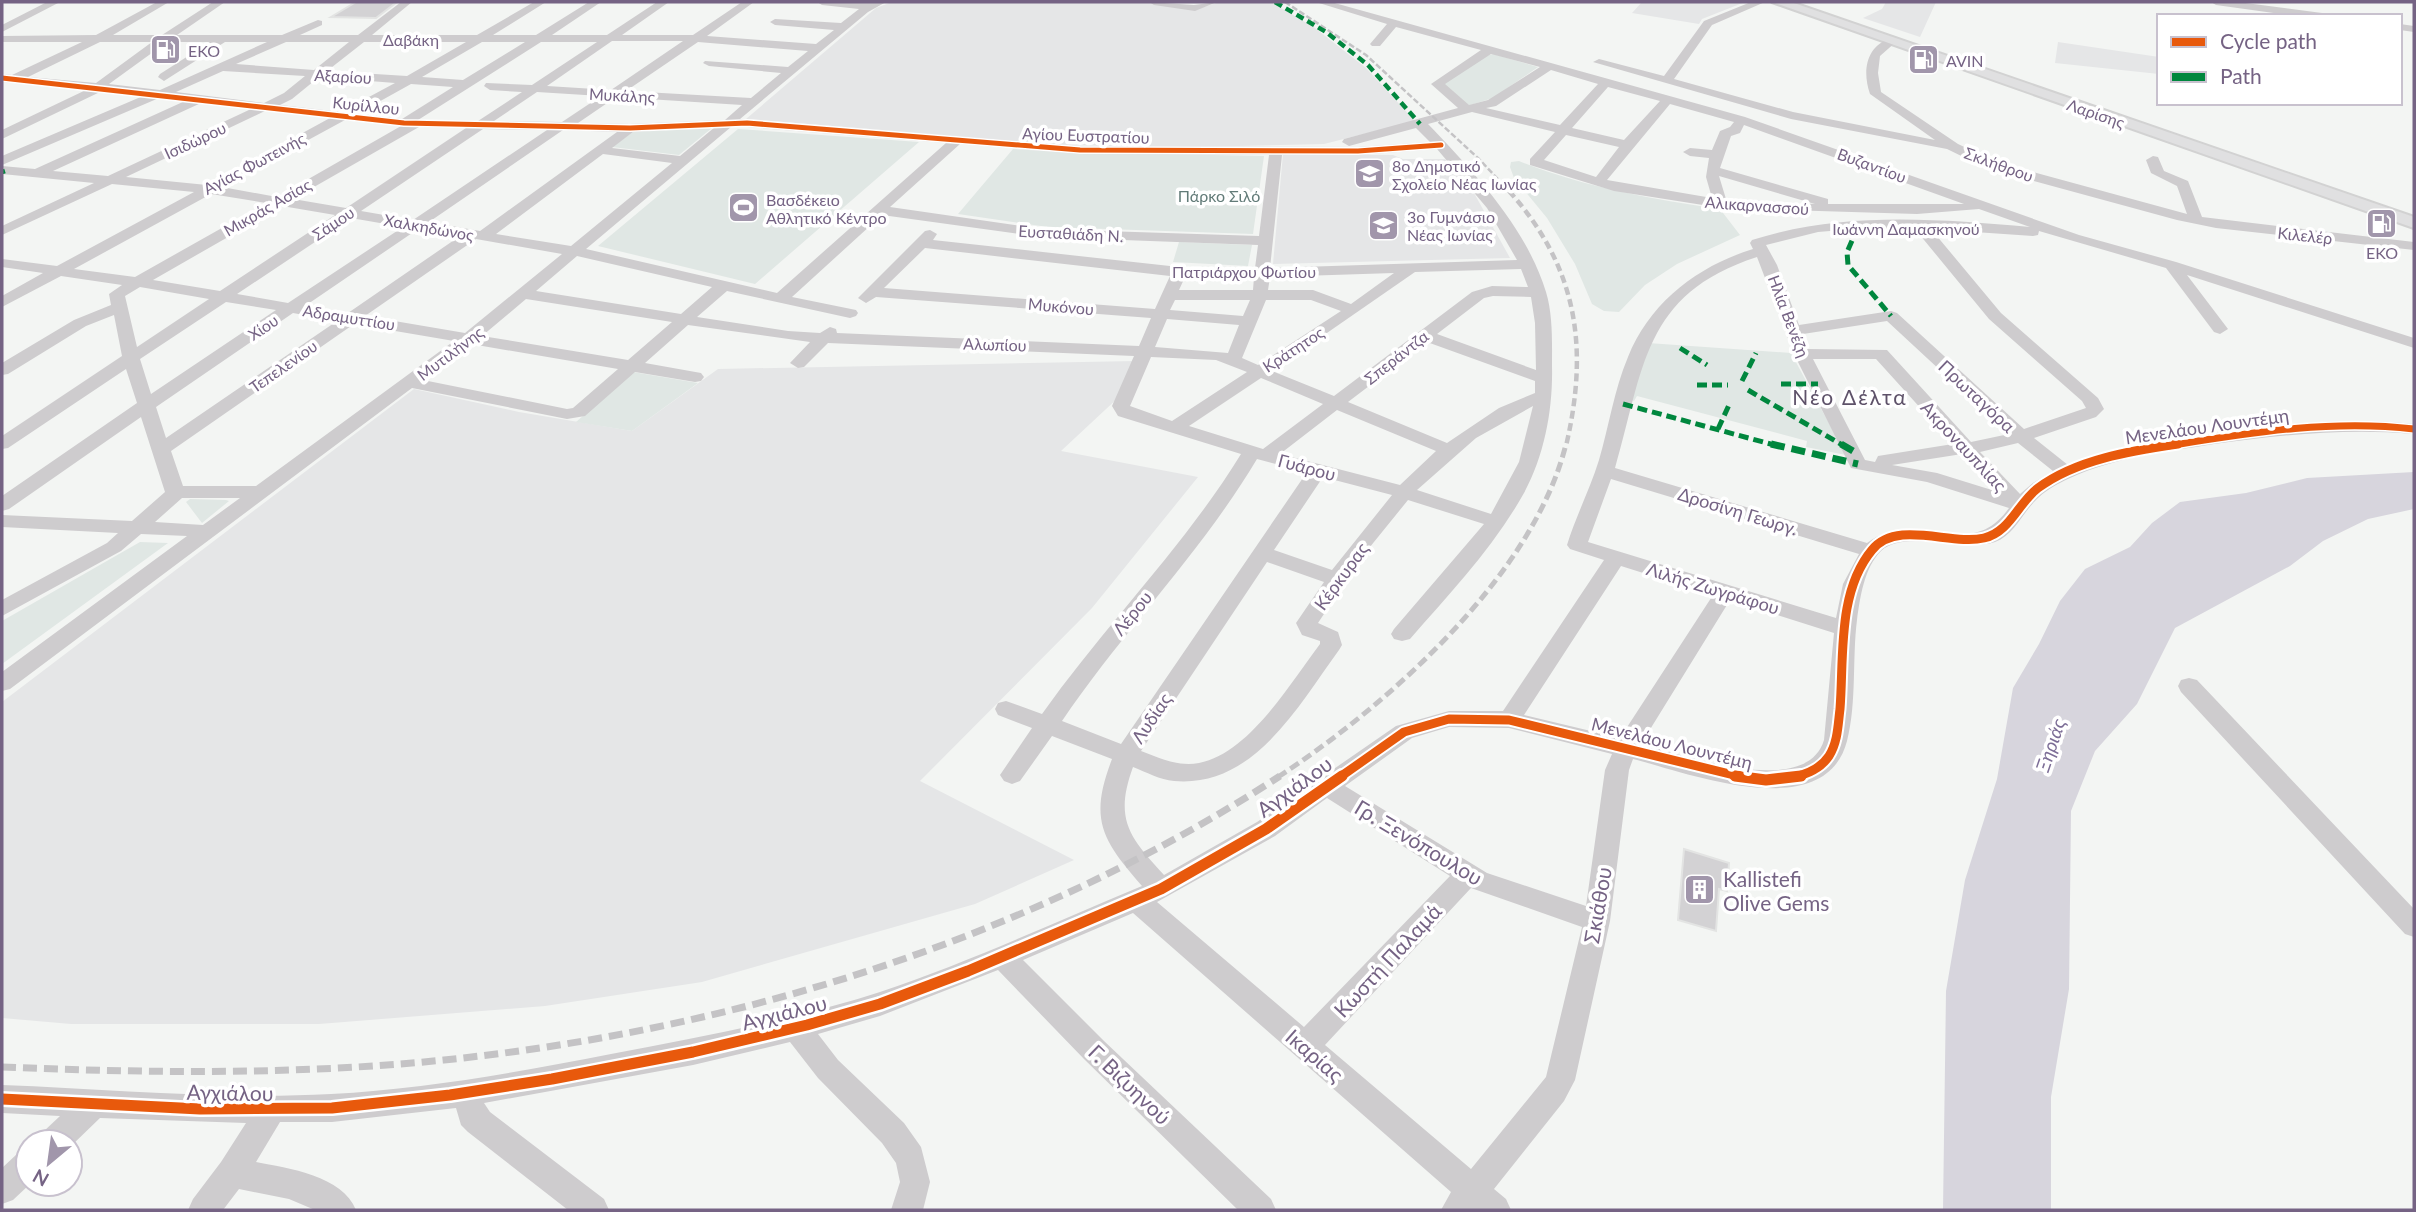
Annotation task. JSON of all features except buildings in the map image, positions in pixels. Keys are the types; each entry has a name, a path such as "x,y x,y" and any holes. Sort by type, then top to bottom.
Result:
{"main road":[{"name":"Λαρίσης","path":"1779,2 2414,223"},
{"name":"Λαρίσης","path":"1802,2 2414,211"}],"street":[{"path":"2,29 55,2"},
{"path":"2,85 8,78 98,39 164,2"},
{"path":"2,135 101,87 122,67 220,2"},
{"name":"Ισιδώρου","path":"2,231 296,91 407,2"},
{"name":"Αγίας Φωτεινής","path":"2,302 409,80 541,2"},
{"name":"Μικράς Ασίας","path":"2,370 118,300 137,282 411,123 463,84 596,2"},
{"name":"Σάμου","path":"2,444 664,2"},
{"name":"Χίου","path":"4,518 147,403 749,2"},
{"path":"821,2 875,4"},
{"path":"1154,2 1195,8 1212,2"},
{"path":"1667,80 1708,23 1760,2"},
{"path":"2216,2 2307,14"},
{"name":"Βυζαντίου","path":"1324,3 1741,120 2056,232 2171,265 2414,344"},
{"name":"Μυτιλήνης","path":"2,683 470,338 875,4"},
{"path":"775,22 844,27"},
{"path":"1394,22 1380,39 1468,43"},
{"path":"2,161 318,23"},
{"path":"237,39 257,24"},
{"name":"Δαβάκη","path":"2,39 696,38 819,48"},
{"path":"163,77 222,39"},
{"name":"Σκλήθρου","path":"1891,41 1879,48 1875,55 1874,91 1953,147 1999,167 2196,220"},
{"path":"1489,50 1437,85 1470,110 1628,145"},
{"path":"1599,62 1804,118 1953,147"},
{"path":"709,63 792,71"},
{"name":"Αξαρίου","path":"222,67 463,84"},
{"name":"Αγίου Ευστρατίου","path":"1313,151 1420,124 1499,100 1548,67"},
{"name":"Κυρίλλου","path":"8,78 411,123 630,128 730,123"},
{"path":"1563,131 1606,82"},
{"name":"Μυκάλης","path":"490,86 755,102"},
{"path":"38,173 199,99"},
{"path":"1599,183 1668,99"},
{"path":"1722,204 1711,184 1713,170 1725,134 1735,130 1741,120"},
{"name":"Αγίου Ευστρατίου","path":"730,123 1080,150 1313,151 1441,145"},
{"path":"1402,634 1476,550 1515,491 1542,415 1544,387 1541,305 1527,264 1484,194 1420,124"},
{"name":"Τεπελενίου","path":"162,449 478,235 630,128"},
{"name":"Αλικαρνασσού","path":"1563,131 1535,162 1599,183 1722,204 1785,209 1957,209 1983,206"},
{"path":"780,299 956,141"},
{"path":"600,150 684,161"},
{"path":"1233,360 1259,294 1276,151"},
{"path":"1690,152 1717,155"},
{"path":"2153,160 2158,173 2183,184 2196,220"},
{"name":"Χαλκηδώνος","path":"2,170 207,189 576,251 850,313"},
{"path":"1713,170 1845,208"},
{"name":"Ευσταθιάδη Ν.","path":"879,210 1042,233 1264,241"},
{"path":"798,363 944,220"},
{"name":"Κιλελέρ","path":"2196,220 2269,231 2414,246"},
{"path":"1920,225 1995,316 2090,398 2094,411 2022,437 1967,450 1894,457 1885,460 1882,467 1930,477 2019,503"},
{"name":"Ιωάννη Δαμασκηνού","path":"1579,547 1577,544 1605,471 1636,356 1673,301 1681,292 1711,271 1785,234 1816,229 1920,225 2056,232"},
{"name":"Πατριάρχου Φωτίου","path":"922,243 1179,272 1263,273 1527,264"},
{"name":"Ηλία Βενέζη","path":"1759,247 1802,354 1858,464 1882,467"},
{"name":"Αδραμυττίου","path":"2,263 223,296 695,377"},
{"path":"2171,265 2220,329"},
{"name":"Κράτητος","path":"1174,428 1353,310 1411,268"},
{"path":"1145,351 1179,272"},
{"path":"410,383 567,414 584,409 724,285"},
{"name":"Σπεράντζα","path":"1259,454 1337,403 1481,293 1492,290 1538,292"},
{"name":"Μυκόνου","path":"872,292 1250,321"},
{"name":"Αλωπίου","path":"524,294 773,334 1219,355 1449,450"},
{"path":"1167,295 1313,295 1353,310"},
{"path":"7,603 107,552 174,496 162,449 131,358 118,300"},
{"name":"Πρωταγόρα","path":"1793,331 1891,316 2022,437 2066,472"},
{"path":"1424,335 1544,387"},
{"name":"Γυάρου","path":"1145,351 1122,410 1129,415 1259,454 1403,492 1494,522"},
{"name":"Ακροναυπλίας","path":"1802,354 1881,354 1967,450 2019,503"},
{"name":"Κέρκυρας","path":"1125,757 1171,772 1194,775 1220,767 1251,746 1331,645 1330,637 1310,629 1307,623 1336,579 1403,492 1449,450 1498,414 1544,387"},
{"name":"Μενελάου Λουντέμη","path":"1508,720 1745,778 1780,779 1814,770 1825,762 1836,739 1846,629 1854,586 1871,551 1881,541 1894,536 1972,541 1987,538 2005,528 2019,503 2038,488 2066,472 2136,451 2263,432 2348,425 2414,429"},
{"name":"Λέρου","path":"1012,775 1078,680 1259,454"},
{"name":"Λυδίας","path":"1148,895 1113,820 1111,796 1125,757 1318,470"},
{"name":"Δροσίνη Γεωργ.","path":"1605,471 1871,551"},
{"path":"175,492 262,492"},
{"path":"4,518 208,531"},
{"name":"Λιλής Ζωγράφου","path":"1579,547 1846,629"},
{"path":"1262,553 1336,579"},
{"path":"1508,720 1615,559"},
{"name":"Σκιάθου","path":"1465,1201 1560,1080 1597,921 1615,779 1626,748 1725,592"},
{"path":"2189,686 2414,926"},
{"path":"1006,709 1125,757"},
{"name":"Αγχιάλου","path":"2,1099 271,1111 332,1108 467,1092 693,1052 796,1028 880,1004 1148,895 1197,871 1266,829 1325,785 1413,728 1449,719 1508,720"},
{"name":"Γρ. Ξενόπουλου","path":"1325,785 1468,874 1597,921"},
{"name":"Κωστή Παλαμά","path":"1305,1046 1468,874"},
{"name":"Ικαρίας","path":"1148,895 1465,1201 1495,1210"},
{"name":"Γ. Βιζυηνού","path":"1002,956 1094,1050 1260,1210"},
{"path":"796,1028 828,1069 893,1133 910,1157 915,1182 907,1210"},
{"path":"467,1092 472,1115 479,1122 593,1210"},
{"path":"69,1128 93,1105"},
{"path":"204,1210 232,1173 271,1111"},
{"path":"232,1173 304,1187 326,1198 340,1210"}],"shaded area":[{"path":"892,2 1143,2 1195,10 1219,2 1271,2 1315,28 1366,68 1415,121 1324,144 1192,147 1061,145 746,119 876,8"},
{"path":"1642,2 1745,2 1702,19 1699,24 1632,13"},
{"path":"1886,2 1936,2 1920,37 1863,18 1882,9"},
{"path":"2058,42 2157,57 2157,74 2055,63"},
{"name":"3ο Γυμνάσιο Νέας Ιωνίας","path":"1283,154 1393,155 1403,159 1445,159 1474,193 1510,258 1273,264"},
{"path":"1136,361 1120,396 1061,451 1198,477 1092,608 920,781 1074,860 975,904 702,982 545,1006 319,1024 71,1024 2,1018 2,702 414,389 519,412 632,431 718,369"}],"green space":[{"path":"1493,54 1538,67 1493,98 1467,106 1441,85 1485,56"},
{"path":"712,128 679,155 612,147 633,132"},
{"name":"Βασδέκειο Αθλητικό Κέντρο","path":"738,129 919,142 755,284 598,246"},
{"name":"Πάρκο Σιλό","path":"1013,149 1264,156 1253,234 1048,227 958,214"},
{"path":"1519,161 1618,191 1720,209 1740,235 1677,264 1645,285 1619,312 1604,311 1592,304 1575,264 1547,218 1514,178 1511,162"},
{"path":"1179,242 1252,245 1248,266 1173,262"},
{"path":"1648,343 1791,353 1846,455 1806,447 1807,441 1637,396 1634,401 1630,399"},
{"path":"633,372 698,383 632,431 576,422"},
{"path":"190,499 229,501 202,523 186,502"},
{"path":"140,542 168,543 2,664 2,621"}],"water":[{"name":"Ξηριάς","path":"2414,472 2414,509 2368,519 2323,541 2290,566 2175,628 2137,704 2095,751 2071,811 2069,989 2051,1097 2051,1210 1943,1210 1946,991 1965,880 1997,779 2013,688 2060,601 2085,569 2130,547 2152,523 2180,502 2246,493 2307,478"}],"railway":[{"path":"1285,2 1366,55 1479,159 1511,193"},
{"path":"1509,191 1532,220 1550,250 1572,311 1576,376 1566,446"},
{"path":"1278,777 1365,713 1409,675 1451,633 1490,588 1523,541 1549,493 1566,444"},
{"path":"2,1067 223,1071 389,1065 554,1046 664,1026 773,999 880,967 984,929 1087,884 1185,833 1280,776"}],"marked path":[{"path":"1275,2 1326,32 1368,65 1420,124"},
{"path":"1858,227 1847,252 1848,265 1891,316"},
{"path":"1680,348 1707,365"},
{"path":"1742,381 1756,353"},
{"path":"1781,384 1818,384"},
{"path":"1697,385 1728,385"},
{"path":"1748,390 1853,451"},
{"path":"1623,404 1805,453 1858,464"},
{"path":"1718,429 1729,405"}],"cycle path":[{"path":"2,78 404,123 630,128 747,123 1080,150 1358,151 1441,145"},
{"path":"2,1099 200,1109 332,1108 450,1095 552,1079 693,1052 807,1025 880,1004 968,971 1161,889 1266,829 1404,732 1449,719 1509,720 1745,778 1766,780 1798,776 1817,768 1829,756 1834,746 1848,606 1862,565 1873,548 1883,540 1896,536 1958,540 1986,538 2005,527 2039,487 2101,459 2138,450 2314,426 2364,425 2414,429"}],"place":[{"name":"ΕΚΟ","path":"165,50"},
{"name":"AVIN","path":"1923,60"},
{"name":"8ο Δημοτικό Σχολείο Νέας Ιωνίας","path":"1369,174"},
{"name":"Βασδέκειο Αθλητικό Κέντρο","path":"743,208"},
{"name":"EKO","path":"2382,223"},
{"name":"3ο Γυμνάσιο Νέας Ιωνίας","path":"1384,225"},
{"name":"Kallistefi Olive Gems","path":"1700,890"}],"district":[{"name":"Νέο Δέλτα","path":"1850,396"}]}
